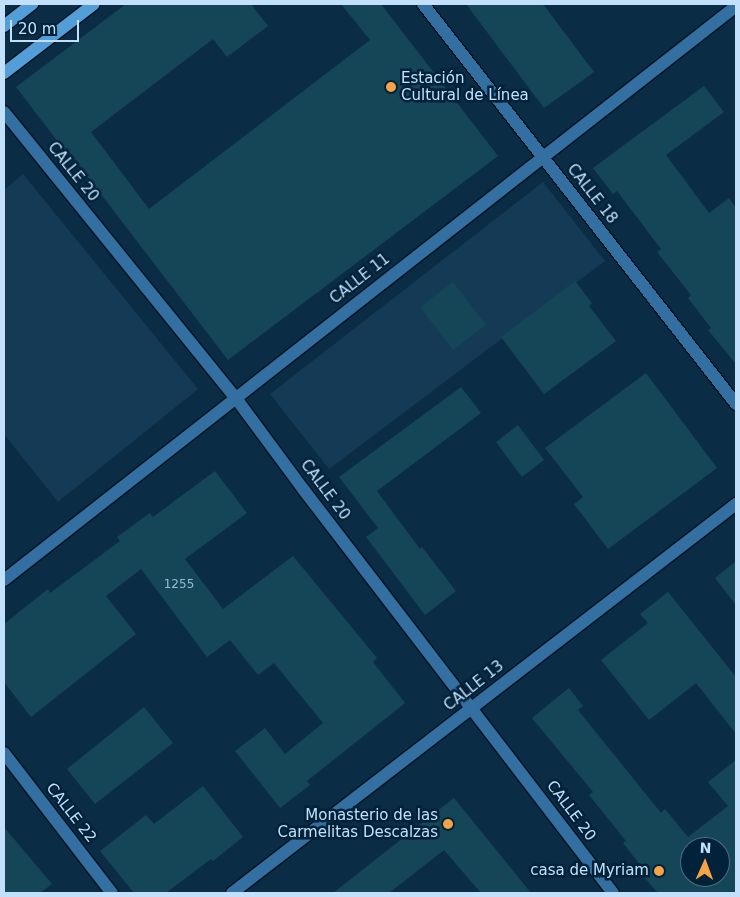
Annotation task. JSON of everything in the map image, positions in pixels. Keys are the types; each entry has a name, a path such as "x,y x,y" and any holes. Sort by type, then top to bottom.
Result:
{"main road":[{"path":"4,26 32,4"},
{"path":"4,73 94,4"}],"street":[{"name":"CALLE 18","path":"423,4 736,404"},
{"name":"CALLE 11","path":"4,580 736,6"},
{"name":"CALLE 20","path":"4,112 235,397 303,489 613,893"},
{"name":"CALLE 13","path":"232,893 736,504"},
{"name":"CALLE 22","path":"4,753 112,893"}],"shaded area":[{"path":"23,174 198,389 58,502 4,434 4,190"},
{"path":"543,182 605,261 329,469 270,394"}],"building":[{"path":"126,4 251,4 268,26 227,57 213,39 91,132 149,209 370,40 341,4 381,4 498,156 228,360 67,150 65,151 16,87"},
{"path":"466,4 543,4 594,72 544,108"},
{"path":"704,86 724,112 666,155 709,213 729,198 736,208 736,364 708,330 711,328 688,298 691,295 657,252 661,249 617,191 613,194 593,168"},
{"path":"575,281 592,303 589,306 616,341 544,394 501,337"},
{"path":"453,282 486,325 453,350 420,307"},
{"path":"646,373 717,468 608,549 574,504 583,497 545,448"},
{"path":"461,387 481,413 377,491 420,549 422,547 456,591 425,615 366,537 378,528 339,477"},
{"path":"518,425 544,460 522,477 496,442"},
{"path":"215,471 247,513 185,559 223,609 293,556 377,658 373,662 405,703 307,781 310,785 280,808 235,751 265,728 285,754 323,723 274,663 258,675 230,640 207,657 141,569 106,596 136,634 31,717 4,682 4,624 48,589 50,593 120,541 117,537 150,513 153,517"},
{"path":"736,561 736,605 715,578"},
{"path":"668,592 736,677 736,734 696,683 649,720 601,660 648,623 640,614"},
{"path":"569,688 583,706 578,710 661,813 665,809 688,837 728,806 708,782 736,760 736,893 658,893 637,869 641,866 623,843 626,841 589,795 593,792 532,718"},
{"path":"144,707 173,743 95,804 67,769"},
{"path":"203,786 243,837 213,861 211,859 166,893 134,893 100,851 146,815 154,824"},
{"name":"Monasterio de las Carmelitas Descalzas","path":"454,798 531,893 481,893 444,850 389,893 333,893"},
{"path":"4,827 52,884 40,893 4,893"}],"place":[{"name":"Estación Cultural de Línea","path":"391,87"},
{"name":"Monasterio de las Carmelitas Descalzas","path":"448,824"},
{"name":"casa de Myriam","path":"659,871"}]}
